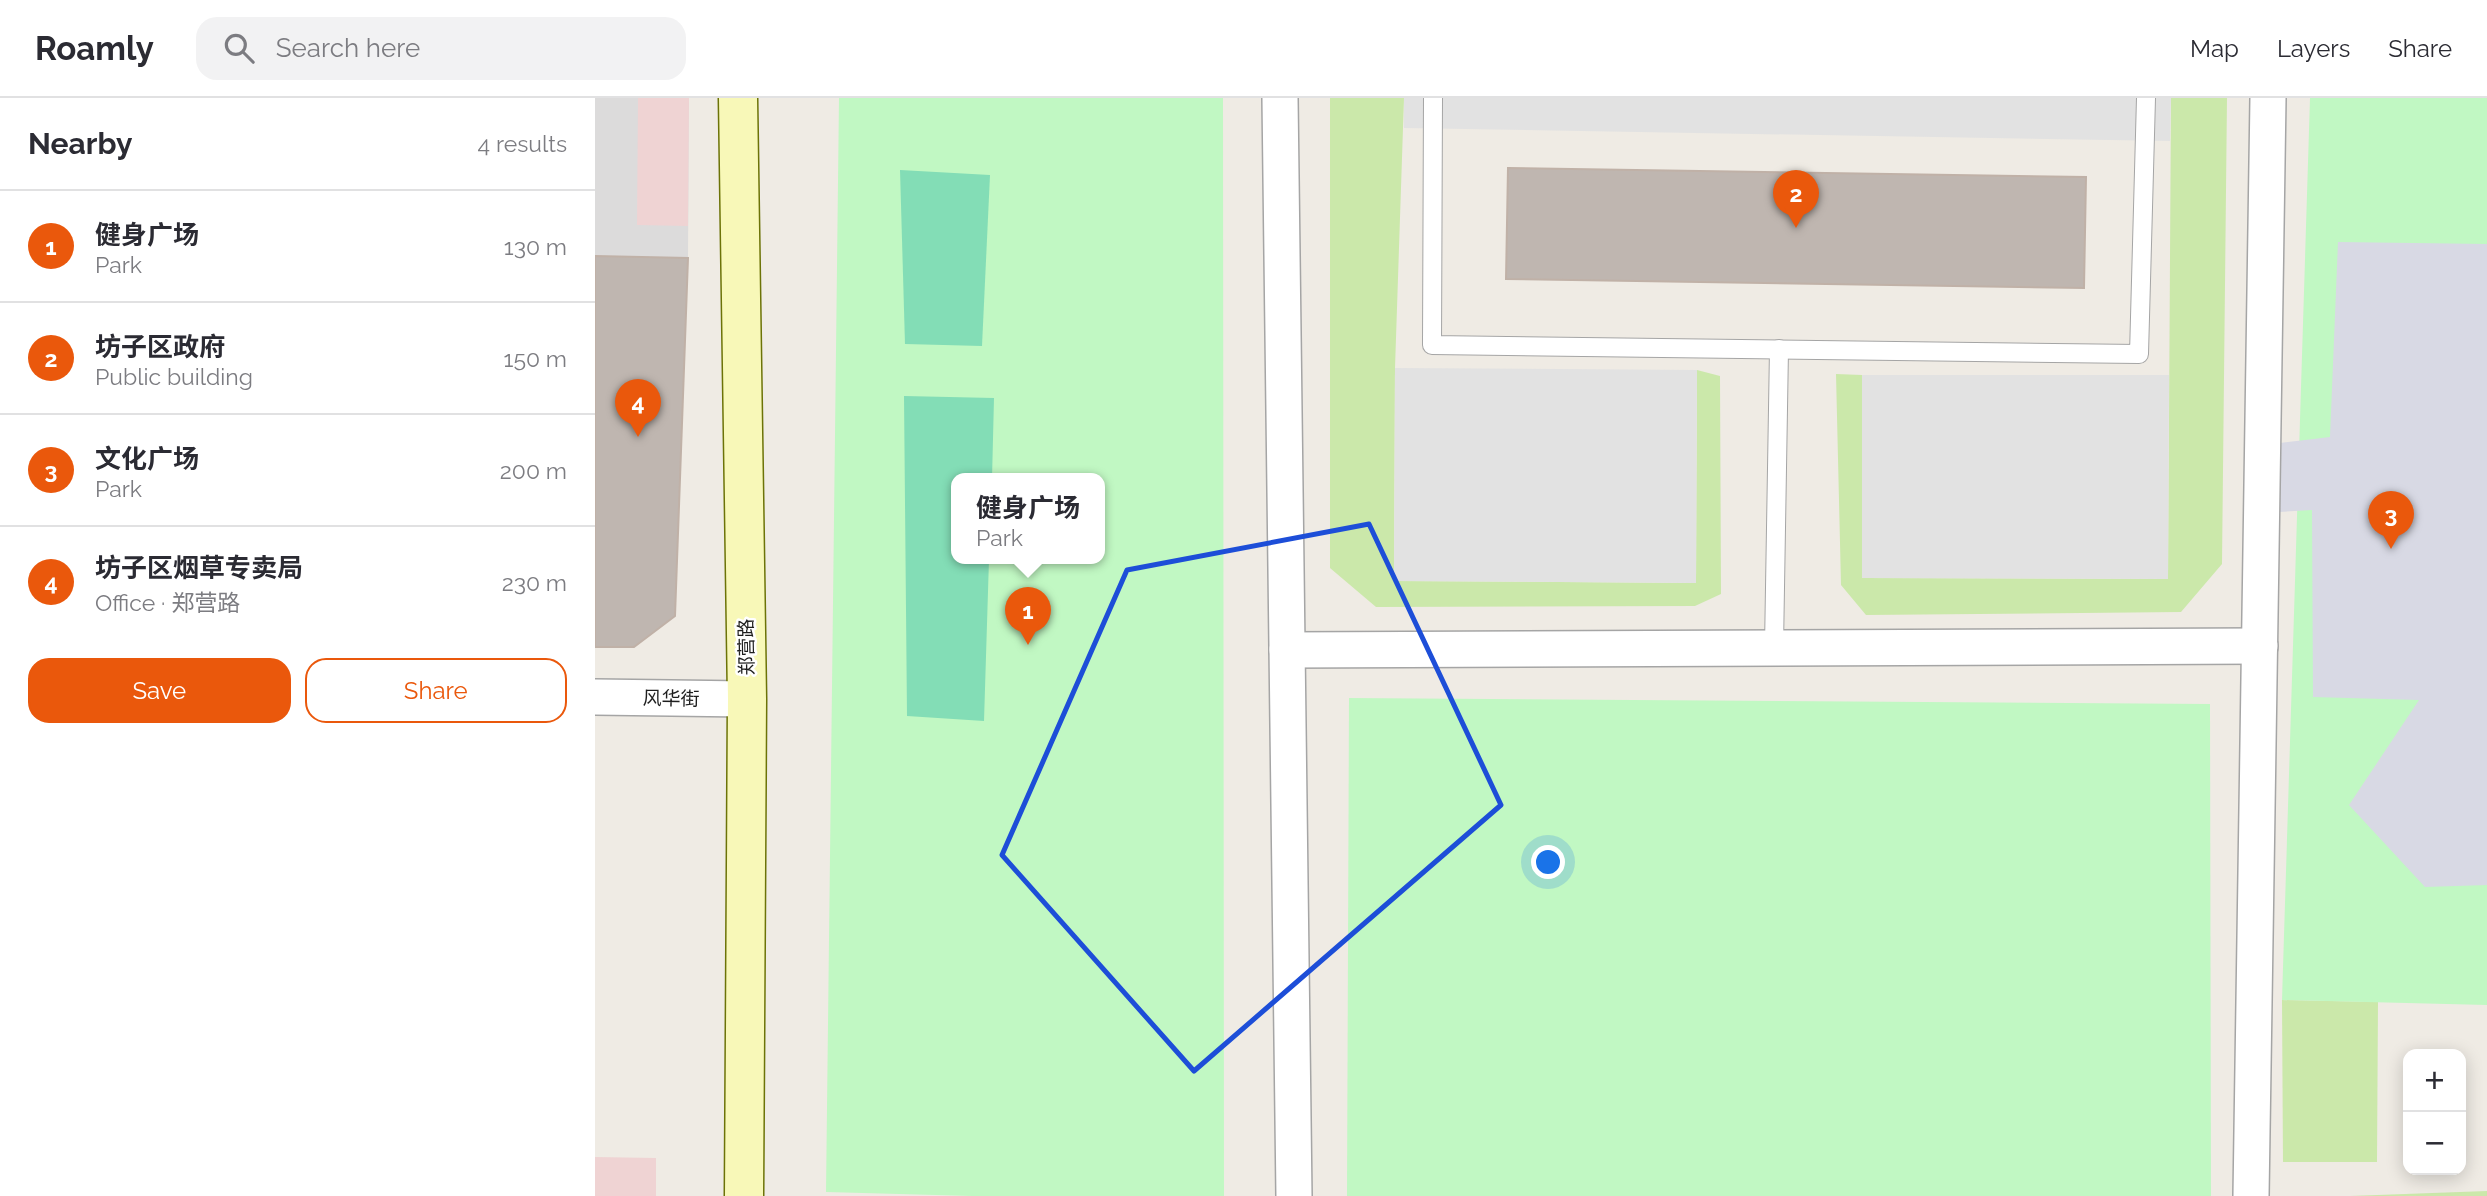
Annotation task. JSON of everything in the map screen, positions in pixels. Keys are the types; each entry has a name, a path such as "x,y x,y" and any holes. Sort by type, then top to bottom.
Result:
{"street":[{"name":"郑营路","path":"738,98 747,699 744,1196"},
{"path":"1280,98 1294,1196"},
{"path":"2252,1196 2268,98"},
{"path":"1287,650 2260,646"},
{"name":"风华街","path":"595,697 747,699"}],"lane":[{"path":"1433,98 1432,345 2139,354 2146,98"},
{"path":"1774,648 1779,349"}],"highlighted area":[{"path":"1369,524 1501,805 1194,1071 1002,855 1127,570"}],"shaded area":[{"path":"595,98 689,98 688,258 595,256"},
{"path":"638,98 689,98 688,226 637,225"},
{"path":"1404,98 2171,98 2170,141 1404,128"},
{"path":"2338,242 2487,244 2487,885 2425,887 2349,805 2419,700 2313,697 2312,510 2262,513 2263,445 2330,437"},
{"path":"1395,368 1697,370 1696,583 1394,581"},
{"path":"1862,375 2169,375 2168,579 1862,578"},
{"path":"595,1157 656,1158 656,1196 595,1196"}],"green space":[{"path":"839,98 1223,98 1224,1196 972,1196 826,1192"},
{"path":"1330,98 1404,98 1395,368 1394,581 1696,583 1697,370 1720,376 1721,594 1695,606 1376,607 1330,568"},
{"path":"2171,98 2227,98 2222,564 2181,612 1866,615 1841,585 1836,374 1862,375 1862,578 2168,579"},
{"path":"2310,98 2487,98 2487,1005 2282,1000"},
{"path":"900,170 990,175 982,346 905,344"},
{"path":"904,396 994,398 992,473 951,473 951,564 989,564 984,721 907,716"},
{"path":"1349,698 2210,704 2211,1196 1347,1196"},
{"path":"2282,1000 2378,1002 2377,1162 2283,1162"},
{"path":"2487,1191 2487,1196 2350,1196"}],"building":[{"path":"1508,168 2086,177 2084,288 1506,279"},
{"path":"595,256 688,258 675,616 634,647 595,647"}],"place":[{"name":"坊子区政府","path":"1796,228"},
{"name":"坊子区烟草专卖局","path":"638,437"},
{"name":"文化广场","path":"2391,549"},
{"name":"健身广场","path":"1028,645"}]}
